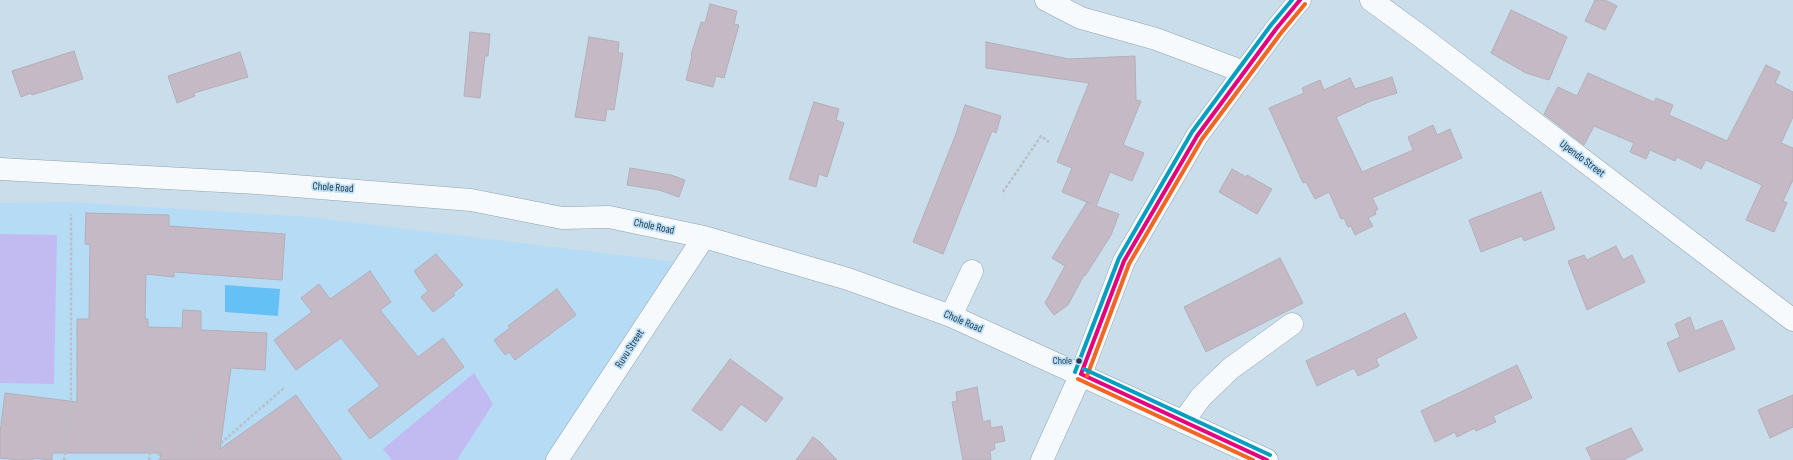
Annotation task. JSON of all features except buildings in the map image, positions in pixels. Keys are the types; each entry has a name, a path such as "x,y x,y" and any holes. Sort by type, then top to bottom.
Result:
{"street":[{"path":"1046,0 1081,18 1156,39 1244,72"},
{"path":"1042,460 1081,374 1124,261 1197,136 1276,29 1300,0"},
{"name":"Upendo Street","path":"1370,0 1436,48 1793,320"},
{"name":"Chole Road","path":"0,169 257,183 471,200 562,218 609,217 704,237 848,279 951,316 1081,374 1266,460"},
{"name":"Ruvu Street","path":"557,460 704,237"},
{"path":"951,316 972,271"},
{"path":"1183,422 1201,397 1230,369 1292,324"}],"path":[{"path":"1003,192 1041,136 1049,142"},
{"path":"64,460 71,400 71,214"},
{"path":"221,443 285,387"},
{"path":"191,454 194,430"},
{"path":"149,460 151,444 157,445 160,460"}],"shaded area":[{"path":"68,202 310,217 677,262 548,460 0,460 0,203"},
{"path":"0,234 57,235 54,384 0,383"},
{"path":"474,373 493,404 457,460 392,460 383,449"}],"water":[{"path":"225,285 280,289 278,316 225,312"}],"transit line":[{"path":"1075,372 1119,258 1192,132 1271,25 1292,0"},
{"path":"1081,374 1124,261 1197,136 1276,29 1300,0"},
{"path":"1087,376 1129,264 1202,139 1281,33 1305,4"},
{"path":"1084,369 1270,455"},
{"path":"1081,374 1267,460"},
{"path":"1078,379 1253,460"}],"place":[{"name":"Chole","path":"1079,361"}]}
